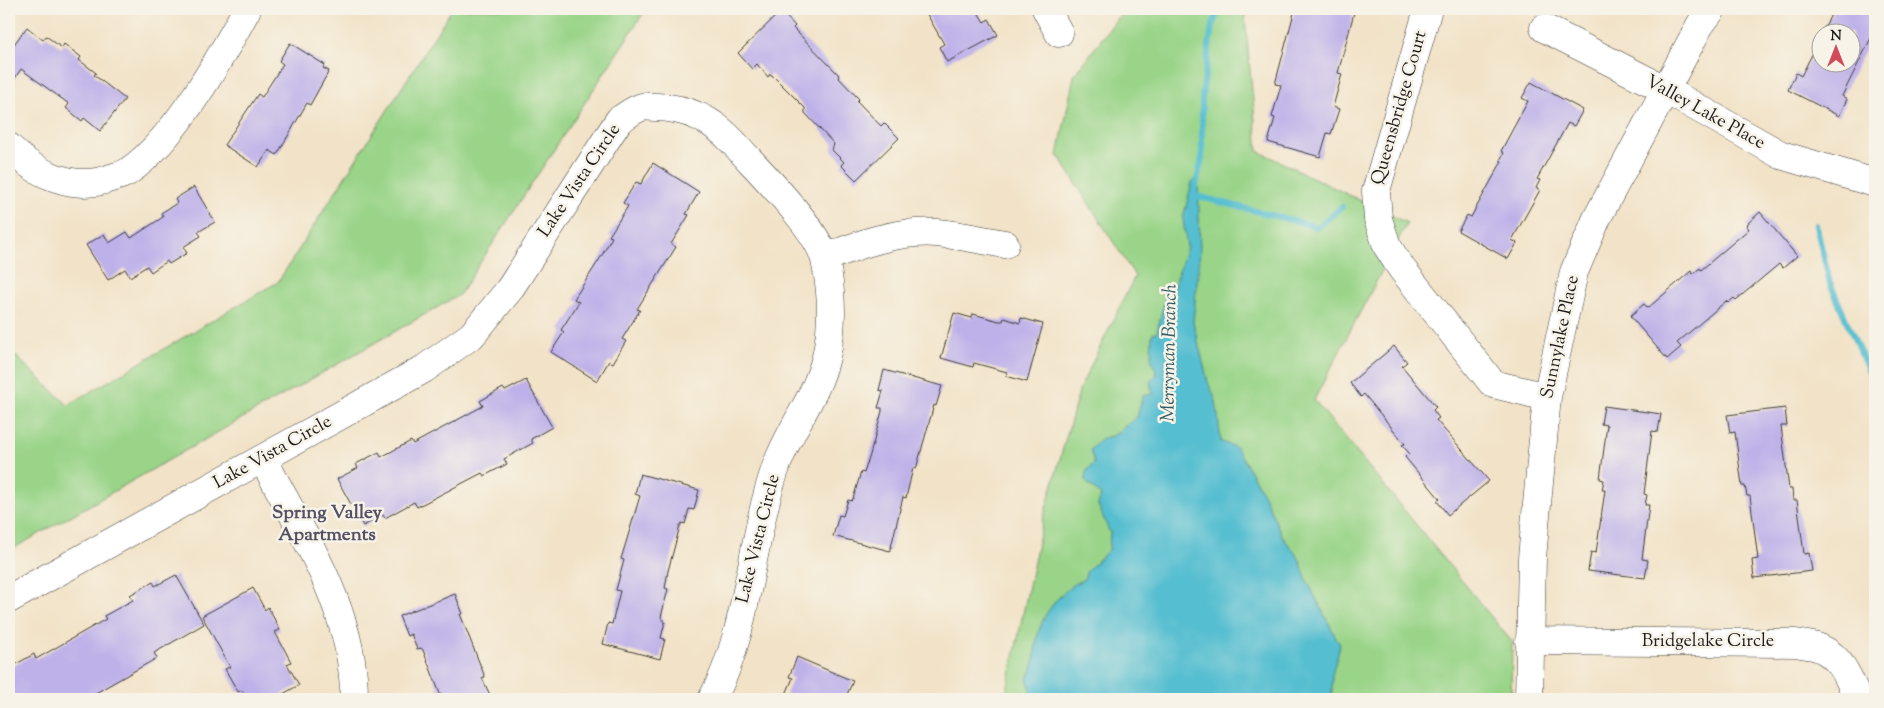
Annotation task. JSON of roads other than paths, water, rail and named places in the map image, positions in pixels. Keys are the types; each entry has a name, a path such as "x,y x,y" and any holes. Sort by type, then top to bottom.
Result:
{"street":[{"path":"9,147 21,159 46,175 73,182 98,183 128,172 149,154 179,118 221,58 247,9"},
{"path":"1046,9 1059,33"},
{"name":"Queensbridge Court","path":"1428,9 1376,191 1378,219 1387,246 1402,269 1493,384 1546,397"},
{"name":"Sunnylake Place","path":"1529,699 1532,558 1546,397 1574,272 1597,218 1700,26 1712,9"},
{"name":"Valley Lake Place","path":"1544,28 1666,90 1781,155 1874,180"},
{"name":"Lake Vista Circle","path":"9,599 424,369 472,335 509,290 619,120 642,106 664,107 695,113 721,129 812,232 825,258 830,293 831,324 826,358 815,387 776,466 763,511 734,643 724,678 712,699"},
{"path":"825,258 867,241 900,235 935,233 1005,244"},
{"path":"263,458 325,579 343,622 352,658 354,699"},
{"name":"Bridgelake Circle","path":"1529,641 1796,643 1822,649 1837,660 1849,677 1858,699"}],"water":[{"path":"1198,176 1200,252 1193,322 1208,382 1216,401 1221,442 1236,447 1264,495 1282,536 1299,558 1308,583 1340,645 1332,675 1332,699 1034,699 1027,679 1033,664 1037,638 1043,620 1060,596 1084,579 1087,571 1109,550 1110,533 1098,505 1101,495 1085,481 1086,472 1094,463 1090,450 1101,439 1114,435 1137,417 1143,396 1153,394 1150,382 1157,374 1151,358 1152,334 1157,332 1166,294 1173,289 1187,247 1183,219 1192,182"}],"waterway":[{"name":"Merryman Branch","path":"1196,185 1202,158 1202,97 1212,26 1217,14 1216,9"},
{"path":"1193,195 1318,227 1342,207"},
{"path":"1816,225 1830,283 1875,386"}],"district":[{"name":"Spring Valley Apartments","path":"327,524"}]}
